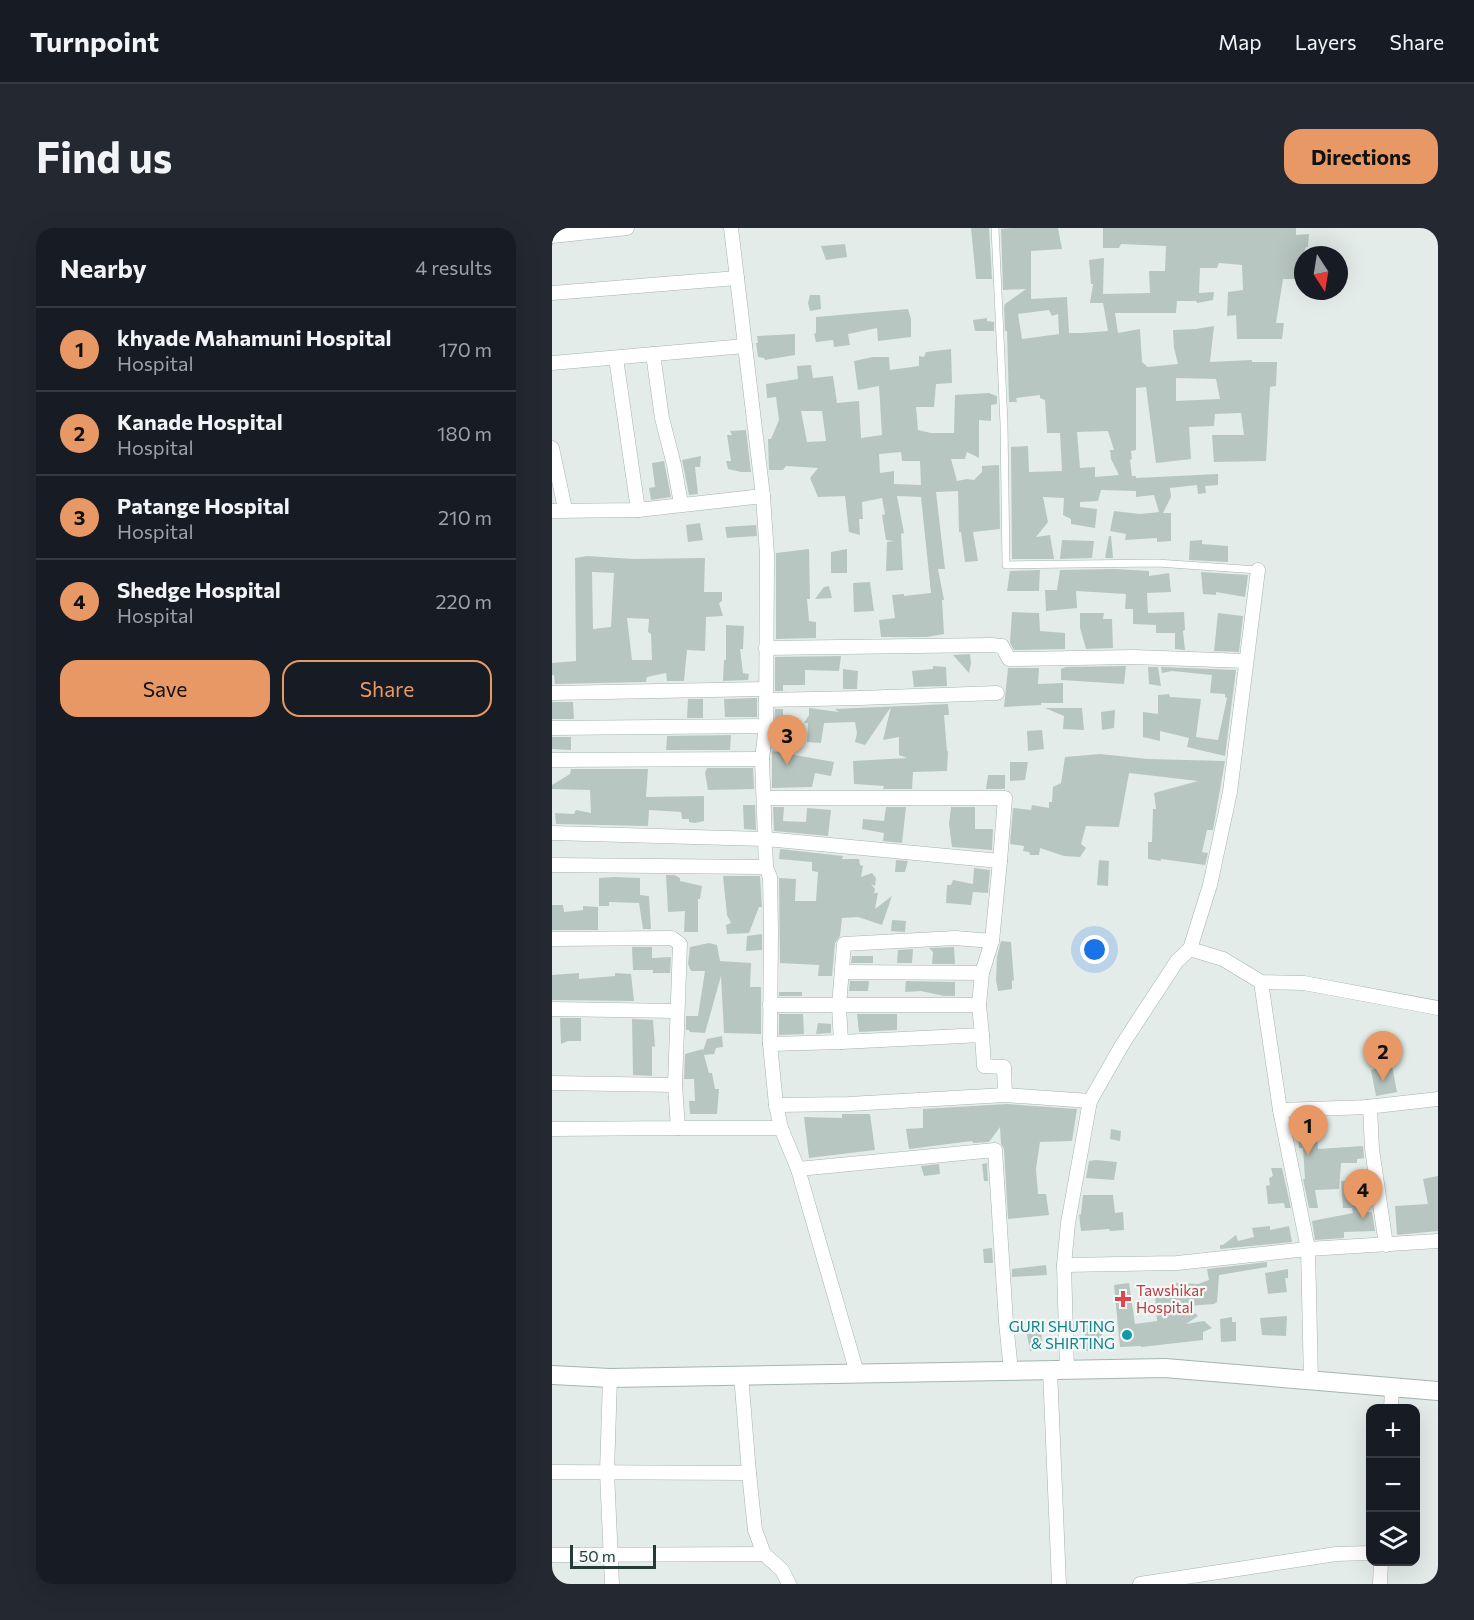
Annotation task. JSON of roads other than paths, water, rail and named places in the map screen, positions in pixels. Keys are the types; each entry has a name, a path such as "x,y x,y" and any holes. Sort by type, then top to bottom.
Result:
{"main road":[{"path":"552,1375 610,1378 1165,1368 1438,1391"}],"street":[{"path":"552,236 627,228"},
{"path":"731,228 768,555 766,726 762,759 766,867 770,877 770,1044 776,1105 781,1128 798,1169 857,1373"},
{"path":"552,293 737,278"},
{"path":"552,363 745,346"},
{"path":"653,354 662,418 681,504"},
{"path":"616,358 638,510"},
{"path":"552,448 558,510 638,510 763,496"},
{"path":"1059,1584 1059,1370 1064,1265 1068,1223 1090,1101 1122,1045 1177,961 1190,949 1210,885 1230,792 1258,570"},
{"path":"766,648 991,645 1002,646 1009,659 1133,657 1246,661"},
{"path":"552,693 766,694 860,698 997,693"},
{"path":"552,728 766,726"},
{"path":"552,760 762,759"},
{"path":"764,798 1005,798 992,942 982,973 979,1005 984,1066 1004,1067 1005,1095"},
{"path":"552,833 766,839 1000,861"},
{"path":"552,865 766,867"},
{"path":"552,939 672,938 680,944 675,1085 678,1128"},
{"path":"841,1042 839,1006 844,944 956,939 992,942"},
{"path":"1190,949 1222,959 1261,982 1304,983 1438,1008"},
{"path":"843,972 982,973"},
{"path":"1261,982 1280,1110 1308,1249 1311,1381"},
{"path":"770,1005 979,1005"},
{"path":"552,1009 676,1011"},
{"path":"770,1044 982,1035"},
{"path":"552,1083 675,1085"},
{"path":"776,1105 849,1104 1005,1095 1090,1101"},
{"path":"1280,1110 1367,1107 1438,1099"},
{"path":"1367,1107 1370,1107 1372,1149 1386,1245"},
{"path":"552,1129 781,1128"},
{"path":"798,1169 996,1150 1011,1371"},
{"path":"1064,1265 1177,1263 1308,1249 1438,1241"},
{"path":"741,1375 755,1530 764,1554 782,1570 789,1584"},
{"path":"610,1378 607,1472 612,1584"},
{"path":"1391,1404 1392,1388"},
{"path":"552,1472 749,1473"},
{"path":"1140,1584 1336,1554 1366,1553"},
{"path":"552,1555 764,1554"},
{"path":"1380,1584 1381,1566"}],"lane":[{"path":"995,228 1004,424 1006,565 1157,563 1258,570"}],"place":[{"name":"Patange Hospital","path":"787,765"},
{"name":"Kanade Hospital","path":"1383,1081"},
{"name":"khyade Mahamuni Hospital","path":"1308,1155"},
{"name":"Shedge Hospital","path":"1363,1219"},
{"name":"Tawshikar Hospital","path":"1123,1299"},
{"name":"GURI SHUTING & SHIRTING","path":"1127,1335"}]}
